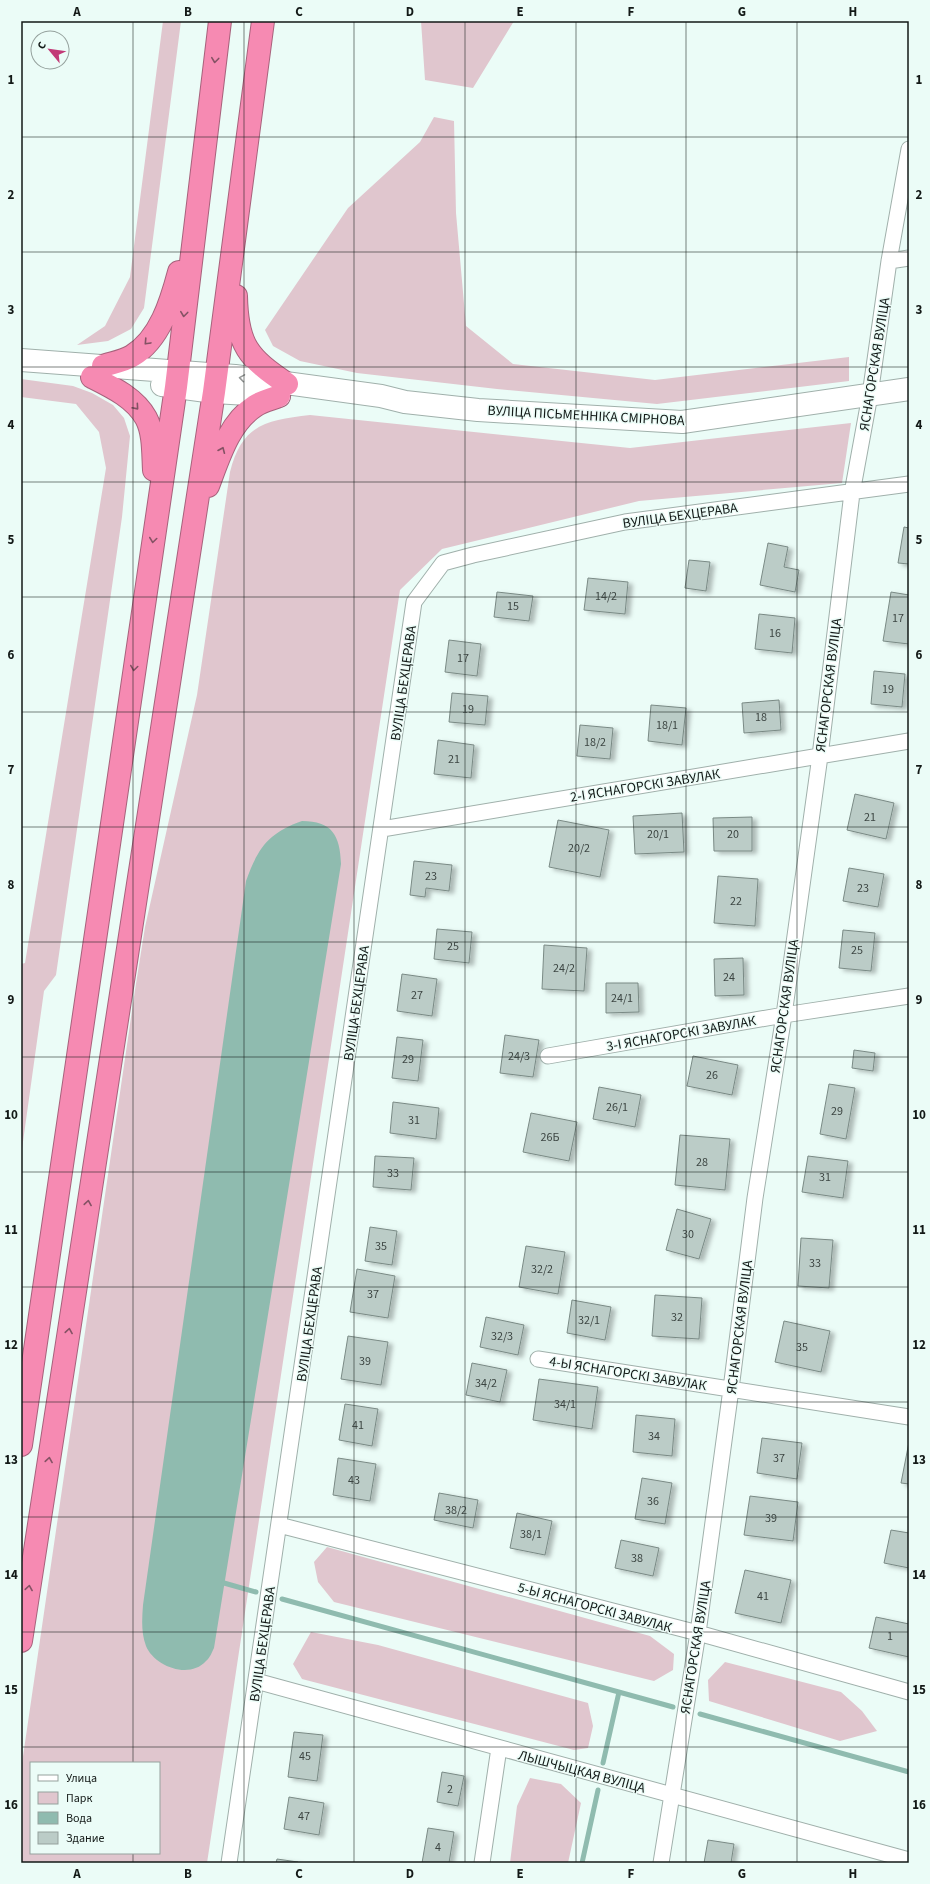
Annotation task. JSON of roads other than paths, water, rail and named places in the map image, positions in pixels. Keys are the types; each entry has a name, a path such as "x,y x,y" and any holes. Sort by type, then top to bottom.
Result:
{"highway":[{"path":"21,1445 176,380 220,21"},
{"path":"21,1640 215,384 263,21"},
{"path":"156,518 152,438 146,418 132,402 116,390 97,372 131,356 150,340 162,321 174,291 197,201"},
{"path":"193,526 224,446 238,420 256,405 283,390 249,354 237,322 235,233"}],"main road":[{"path":"21,360 97,372"},
{"path":"21,370 97,372"},
{"name":"ВУЛІЦА ПІСЬМЕННІКА СМІРНОВА","path":"97,372 283,390 381,406 405,402 478,410 682,422 909,389"}],"street":[{"name":"ЯСНАГОРСКАЯ ВУЛІЦА","path":"661,1863 698,1633 732,1389 755,1198 784,1015 820,756 852,493 870,395 890,261 909,149"},
{"path":"890,261 909,258"},
{"name":"ВУЛІЦА БЕХЦЕРАВА","path":"229,1863 414,602 443,563 473,555 625,522 852,493 909,484"},
{"name":"2-І ЯСНАГОРСКІ ЗАВУЛАК","path":"382,828 909,741"},
{"name":"3-І ЯСНАГОРСКІ ЗАВУЛАК","path":"548,1056 784,1015 909,996"},
{"name":"4-Ы ЯСНАГОРСКІ ЗАВУЛАК","path":"538,1359 909,1417"},
{"name":"5-Ы ЯСНАГОРСКІ ЗАВУЛАК","path":"279,1525 698,1633 909,1692"},
{"name":"ЛЫШЧЫЦКАЯ ВУЛІЦА","path":"256,1681 909,1860"},
{"path":"482,1863 499,1748"}],"water":[{"path":"302,821 321,824 332,832 339,845 341,864 214,1648 209,1658 199,1667 182,1670 164,1665 150,1653 143,1636 143,1605 246,881 255,859 266,843 281,831"}],"waterway":[{"path":"224,1583 256,1592"},
{"path":"282,1599 673,1707"},
{"path":"603,1763 619,1692"},
{"path":"700,1714 909,1772"},
{"path":"582,1863 598,1790"}]}
